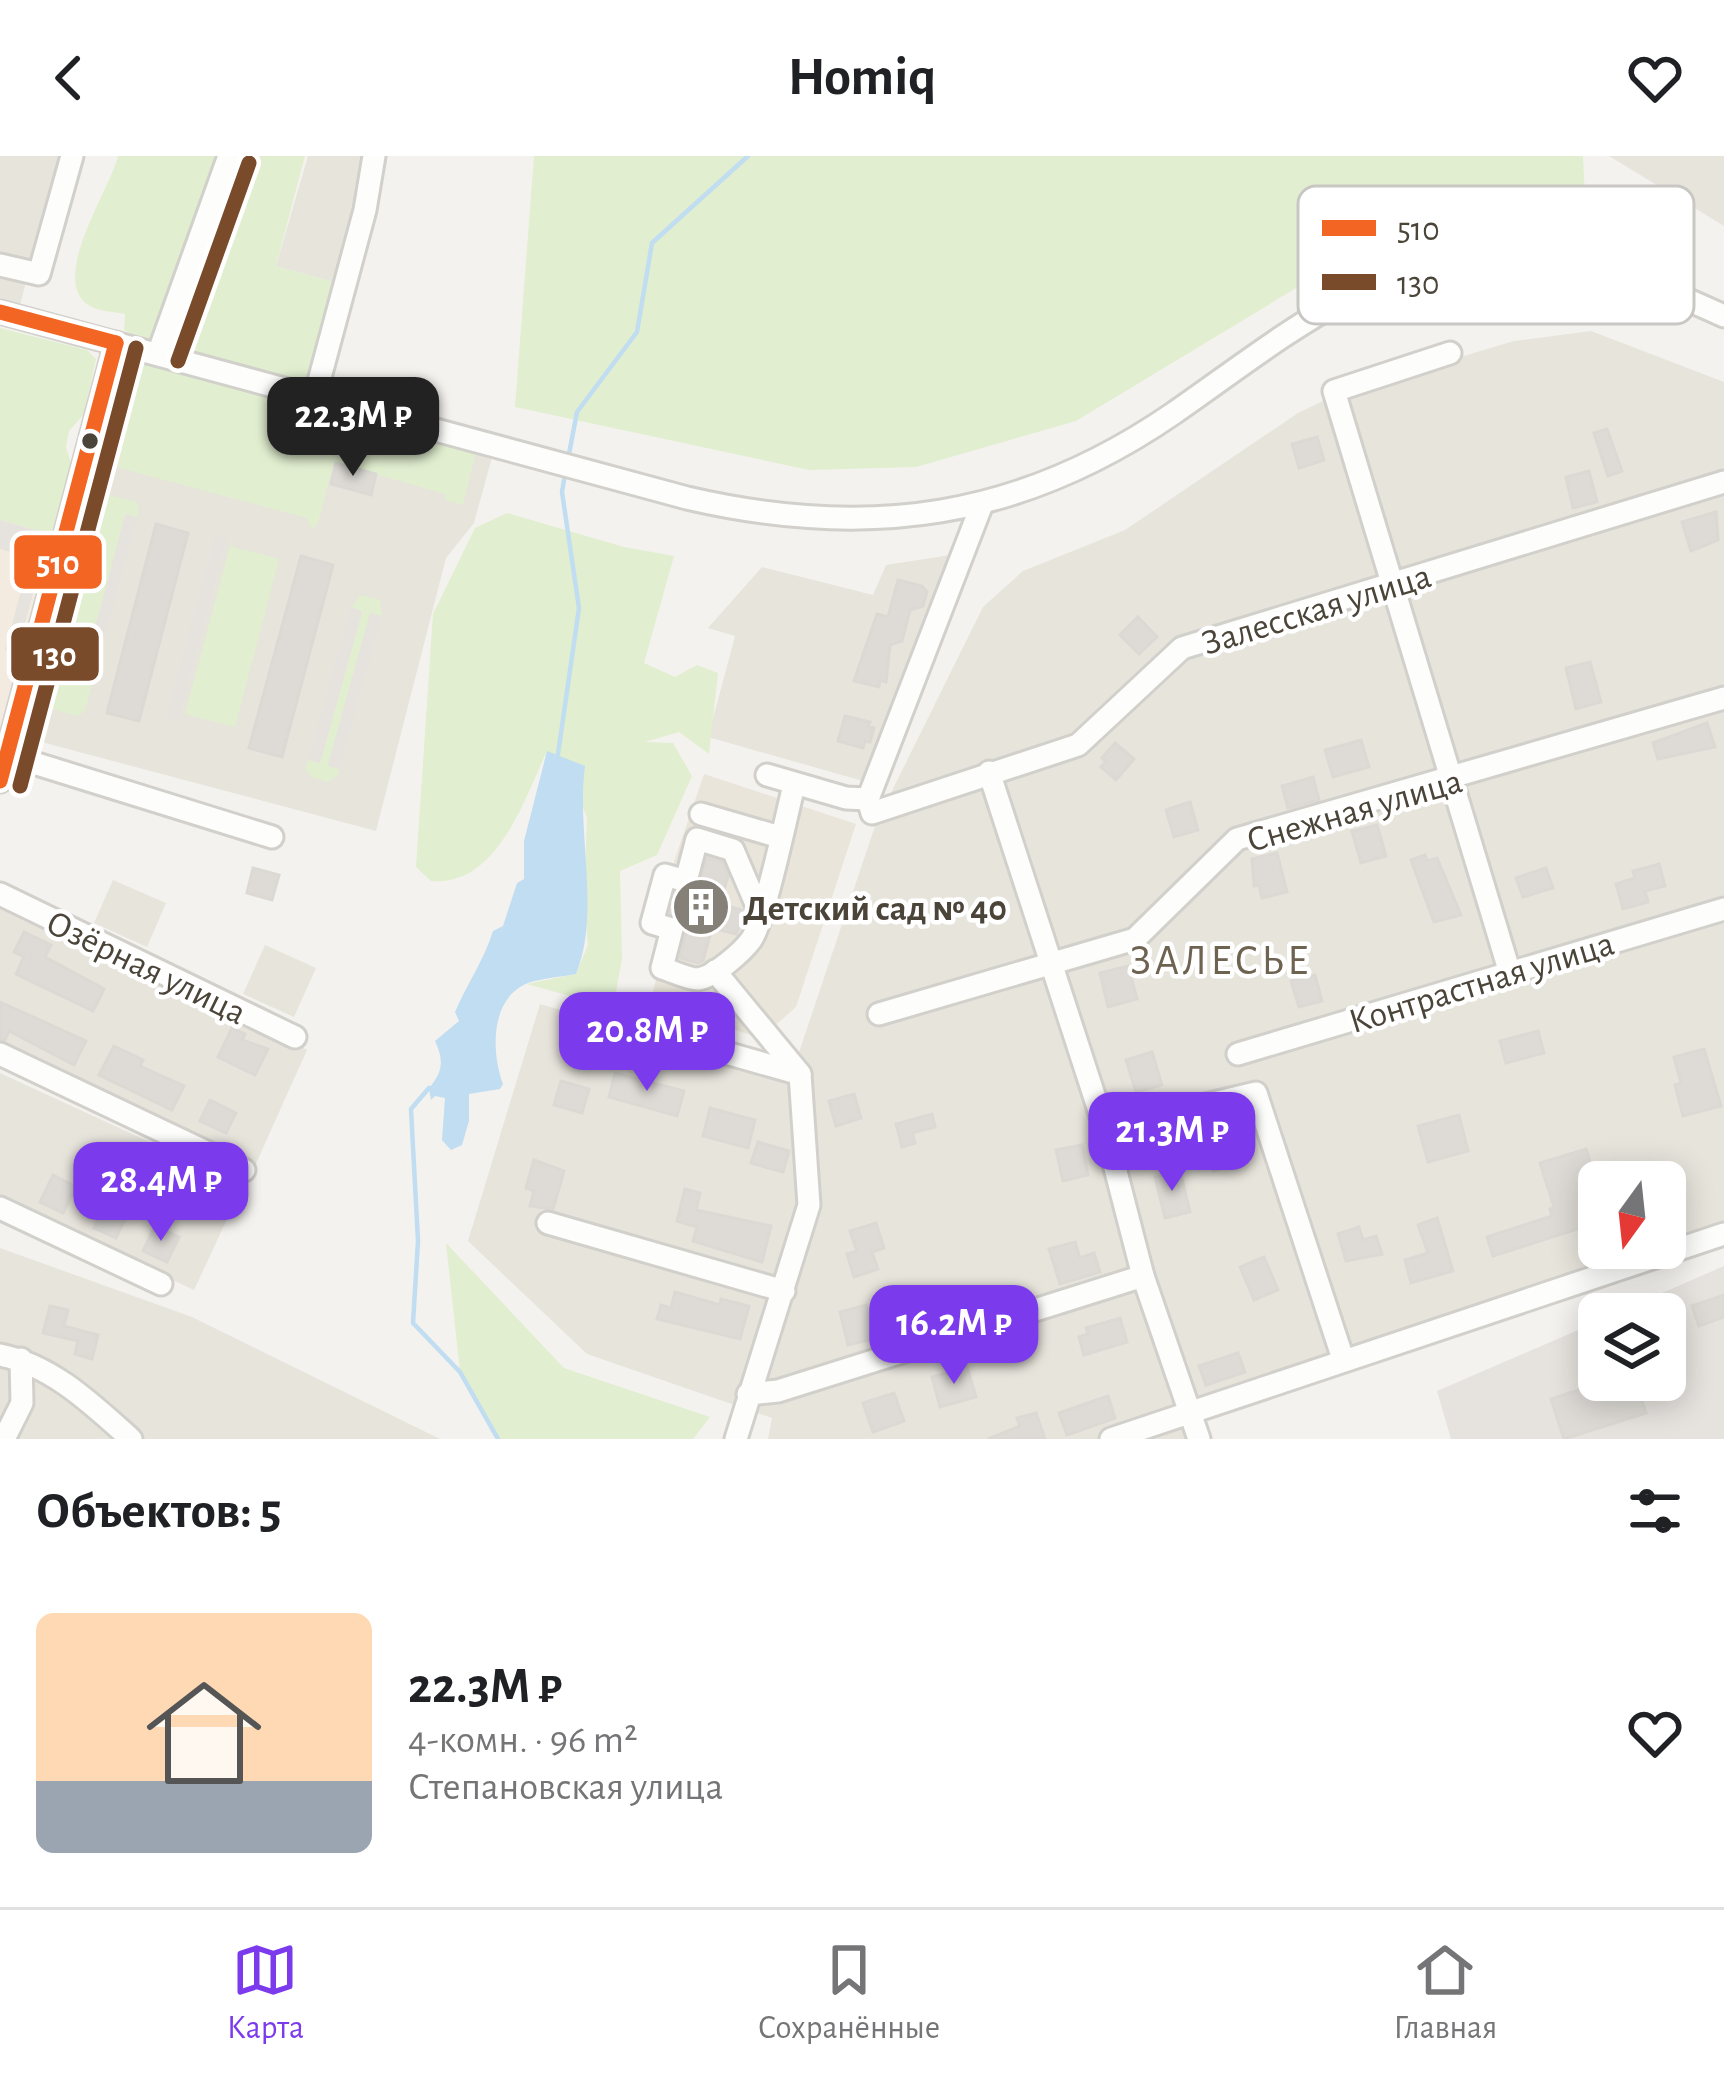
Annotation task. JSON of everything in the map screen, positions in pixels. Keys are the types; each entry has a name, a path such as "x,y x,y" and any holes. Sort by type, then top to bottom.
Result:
{"street":[{"path":"0,265 40,274 72,156"},
{"path":"158,354 229,156"},
{"path":"314,396 365,210 374,156"},
{"path":"1694,304 1724,316"},
{"path":"0,312 737,509 870,521 982,504 1084,467 1171,415 1302,324"},
{"path":"0,782 116,343"},
{"path":"1450,353 1334,391 1509,970"},
{"name":"Залесская улица","path":"870,806 1078,745 1182,648 1724,482"},
{"path":"766,775 870,806 982,504"},
{"name":"Снежная улица","path":"879,1014 1136,939 1237,839 1724,698"},
{"path":"8,755 272,837"},
{"path":"989,772 1105,1129 1143,1276 1198,1439"},
{"path":"760,913 733,850 697,839 686,881 664,875 652,922 672,929 662,968 698,979 715,971 753,938 760,913 794,785"},
{"path":"701,814 780,837"},
{"name":"Озёрная улица","path":"0,894 295,1037"},
{"name":"Контрастная улица","path":"1238,1054 1724,909"},
{"path":"715,971 794,1066 809,1205 736,1439"},
{"path":"575,1010 794,1066"},
{"path":"0,1054 244,1170"},
{"path":"1105,1129 1256,1094 1343,1359"},
{"path":"0,1208 160,1284"},
{"path":"548,1222 784,1291"},
{"path":"1111,1439 1192,1416 1343,1359 1724,1234"},
{"path":"748,1394 778,1391 1143,1276"},
{"path":"10,1357 76,1390 131,1439"},
{"path":"10,1357 22,1403"},
{"path":"4,1439 22,1403 58,1387 76,1390"}],"shaded area":[{"path":"0,156 59,156 19,309 0,304"},
{"path":"308,156 367,156 337,283 276,266"},
{"path":"1609,156 1724,156 1724,226 1694,208 1694,186 1658,186"},
{"path":"1591,331 1724,382 1724,1223 1686,1237 1686,1161 1578,1161 1578,1269 1592,1269 1200,1402 1203,1439 768,1439 772,1418 587,1354 468,1241 540,1004 791,1076 876,823 983,607 1023,571 1125,530 1298,413 1340,393 1514,341"},
{"path":"132,358 494,450 474,523 446,558 376,831 19,736 57,591 68,573 72,535 117,373"},
{"path":"126,514 137,517 96,669 85,666"},
{"path":"0,520 60,536 0,763"},
{"path":"0,520 49,534 17,653 5,650 30,558 0,549"},
{"path":"215,536 227,539 178,722 166,719"},
{"path":"950,555 863,781 708,737 735,636 708,628 762,567 873,595 886,565"},
{"path":"351,607 362,611 320,763 308,760"},
{"path":"370,613 382,616 339,769 328,766"},
{"path":"704,774 856,824 796,1007 761,1038 650,1004 665,943 653,923"},
{"path":"113,880 166,903 147,947 94,923"},
{"path":"0,899 307,1050 254,1168 0,1045"},
{"path":"265,945 316,968 294,1017 243,994"},
{"path":"0,1073 243,1185 194,1290 0,1200"},
{"path":"0,1248 192,1317 440,1439 0,1439"},
{"path":"1724,1266 1724,1439 1451,1439 1437,1391 1578,1330 1578,1401 1686,1401 1686,1293 1662,1293"}],"green space":[{"path":"118,156 305,156 276,266 341,284 309,383 136,336 124,330 125,314 88,305 78,292 78,255"},
{"path":"534,156 1583,156 1584,186 1298,186 1298,287 1076,421 916,467 809,470 515,407"},
{"path":"0,328 87,350 96,359 84,414 69,431 66,447 71,463 51,535 0,520"},
{"path":"140,363 476,452 463,505 445,500 445,494 334,462 312,530 307,518 112,466 100,475 96,470 121,374"},
{"path":"98,492 136,502 139,507 137,517 125,515 85,665 96,669 85,711 78,716 39,706 35,697 56,607 75,570 85,506"},
{"path":"507,513 624,547 674,556 644,663 675,677 697,665 718,673 709,754 679,732 645,742 673,743 692,776 657,855 620,871 622,959 613,1008 527,984 576,974 588,945 584,898 587,818 580,799 547,751 518,815 491,855 454,879 431,881 416,867 433,614 475,528"},
{"path":"230,546 279,559 235,727 185,714"},
{"path":"361,595 380,600 382,616 370,614 328,765 339,769 338,775 328,782 306,770 308,760 320,763 362,612 351,607"},
{"path":"446,1243 564,1368 710,1417 693,1439 498,1439 460,1372"}],"water":[{"path":"547,751 585,766 587,925 583,950 576,974 528,983 506,1001 496,1042 503,1084 500,1089 469,1094 469,1121 462,1145 451,1150 442,1140 445,1098 431,1100 429,1088 441,1066 435,1041 459,1021 455,1012 493,931 503,926 517,883 524,879 524,841"}],"building":[{"path":"1607,429 1622,471 1608,476 1594,433"},
{"path":"1317,437 1324,460 1299,468 1292,444"},
{"path":"336,463 376,474 371,495 331,484"},
{"path":"1589,471 1597,502 1573,508 1566,477"},
{"path":"1716,512 1718,540 1691,551 1682,522"},
{"path":"156,524 188,533 139,721 107,713"},
{"path":"301,556 333,565 282,757 249,748"},
{"path":"898,580 922,586 927,592 923,606 910,610 902,641 890,645 886,682 880,680 879,687 854,681 877,614 888,617"},
{"path":"1138,617 1157,637 1139,654 1120,635"},
{"path":"1590,662 1601,702 1576,709 1566,668"},
{"path":"845,716 870,722 868,727 874,728 863,748 838,741"},
{"path":"1707,723 1715,747 1658,759 1653,743"},
{"path":"1361,740 1369,767 1333,777 1325,750"},
{"path":"1115,743 1134,759 1116,780 1101,767 1106,762 1102,758"},
{"path":"1313,777 1319,800 1288,808 1282,786"},
{"path":"1190,802 1198,830 1174,837 1166,810"},
{"path":"1377,825 1386,856 1361,863 1352,831"},
{"path":"1277,853 1287,892 1262,898 1259,885 1254,886 1252,859"},
{"path":"1425,855 1427,861 1437,858 1461,915 1434,922 1411,860"},
{"name":"Детский сад № 40","path":"707,858 722,862 728,876 720,904 745,915 736,934 712,928 703,961 698,963 680,958 689,921 670,913 676,894 689,896 697,891"},
{"path":"1659,864 1665,886 1645,891 1648,902 1623,909 1616,884 1635,878 1633,871"},
{"path":"253,868 279,875 272,900 247,893"},
{"path":"1546,868 1553,888 1523,897 1516,878"},
{"path":"24,932 51,945 45,957 104,989 93,1011 16,974 24,957 14,952"},
{"path":"1128,966 1137,999 1108,1007 1100,973"},
{"path":"1315,975 1322,1001 1299,1007 1291,981"},
{"path":"0,1002 86,1041 74,1065 9,1031 5,1040 0,1039"},
{"path":"232,1028 245,1034 242,1040 268,1049 255,1075 218,1057"},
{"path":"1538,1031 1544,1053 1506,1063 1500,1041"},
{"path":"114,1046 143,1060 140,1066 184,1086 172,1110 99,1075"},
{"path":"1704,1049 1721,1106 1683,1116 1674,1057"},
{"path":"1152,1052 1162,1085 1136,1092 1126,1060"},
{"path":"615,1073 684,1091 677,1116 609,1097"},
{"path":"561,1081 589,1089 582,1113 554,1105"},
{"path":"854,1094 861,1118 836,1126 829,1101"},
{"path":"210,1100 236,1113 226,1133 200,1121"},
{"path":"710,1108 755,1120 748,1148 703,1136"},
{"path":"932,1114 935,1127 912,1133 915,1143 902,1147 896,1124"},
{"path":"1459,1115 1468,1151 1428,1162 1418,1126"},
{"path":"1215,1119 1221,1140 1231,1137 1239,1164 1213,1171 1211,1165 1201,1167 1192,1125"},
{"path":"758,1142 789,1151 783,1172 751,1163"},
{"path":"1082,1145 1088,1175 1063,1181 1056,1150"},
{"path":"1586,1149 1590,1161 1578,1161 1578,1229 1493,1256 1487,1237 1552,1216 1554,1207 1540,1163"},
{"path":"534,1160 564,1171 553,1209 530,1206 534,1191 526,1188"},
{"path":"178,1167 208,1179 199,1202 169,1191"},
{"path":"1180,1171 1190,1212 1165,1218 1155,1177"},
{"path":"53,1175 76,1187 63,1213 40,1202"},
{"path":"685,1189 700,1193 696,1210 771,1226 762,1262 693,1241 697,1227 677,1221"},
{"path":"106,1202 128,1213 116,1238 94,1228"},
{"path":"1437,1218 1453,1271 1411,1283 1405,1260 1428,1253 1418,1225"},
{"path":"876,1223 884,1248 872,1252 878,1269 854,1277 847,1254 857,1251 850,1231"},
{"path":"155,1226 179,1237 167,1262 143,1251"},
{"path":"1359,1227 1363,1240 1376,1236 1382,1254 1346,1261 1338,1234"},
{"path":"1075,1242 1080,1258 1094,1253 1100,1272 1060,1284 1049,1249"},
{"path":"1264,1257 1278,1290 1254,1300 1240,1267"},
{"path":"675,1292 720,1305 721,1299 749,1306 740,1339 657,1319 661,1305 671,1308"},
{"path":"1724,1295 1724,1317 1699,1326 1692,1306"},
{"path":"866,1305 874,1339 848,1345 840,1312"},
{"path":"50,1306 68,1310 64,1326 98,1335 92,1359 75,1354 78,1341 43,1333"},
{"path":"1120,1318 1127,1342 1084,1355 1079,1337 1088,1334 1086,1328"},
{"path":"1238,1353 1245,1372 1206,1385 1199,1366"},
{"path":"967,1367 976,1397 940,1407 932,1377"},
{"path":"1578,1390 1578,1401 1642,1401 1646,1413 1564,1439 1551,1399"},
{"path":"894,1393 904,1421 873,1432 863,1403"},
{"path":"1108,1396 1115,1418 1067,1435 1059,1413"},
{"path":"1036,1413 1045,1439 988,1439 1020,1426 1017,1418"}],"waterway":[{"path":"569,454 577,412 637,332 652,243 748,156"},
{"path":"558,754 579,608 564,480"},
{"path":"429,1088 411,1109 418,1241 413,1323 460,1372 498,1439"}],"transit line":[{"name":"130","path":"178,361 249,163"},
{"name":"510","path":"0,312 116,343"},
{"name":"510","path":"0,781 116,343"},
{"name":"130","path":"20,786 136,348"}],"place":[{"name":"Детский сад № 40","path":"701,907"}],"district":[{"name":"ЗАЛЕСЬЕ","path":"1221,959"}]}
